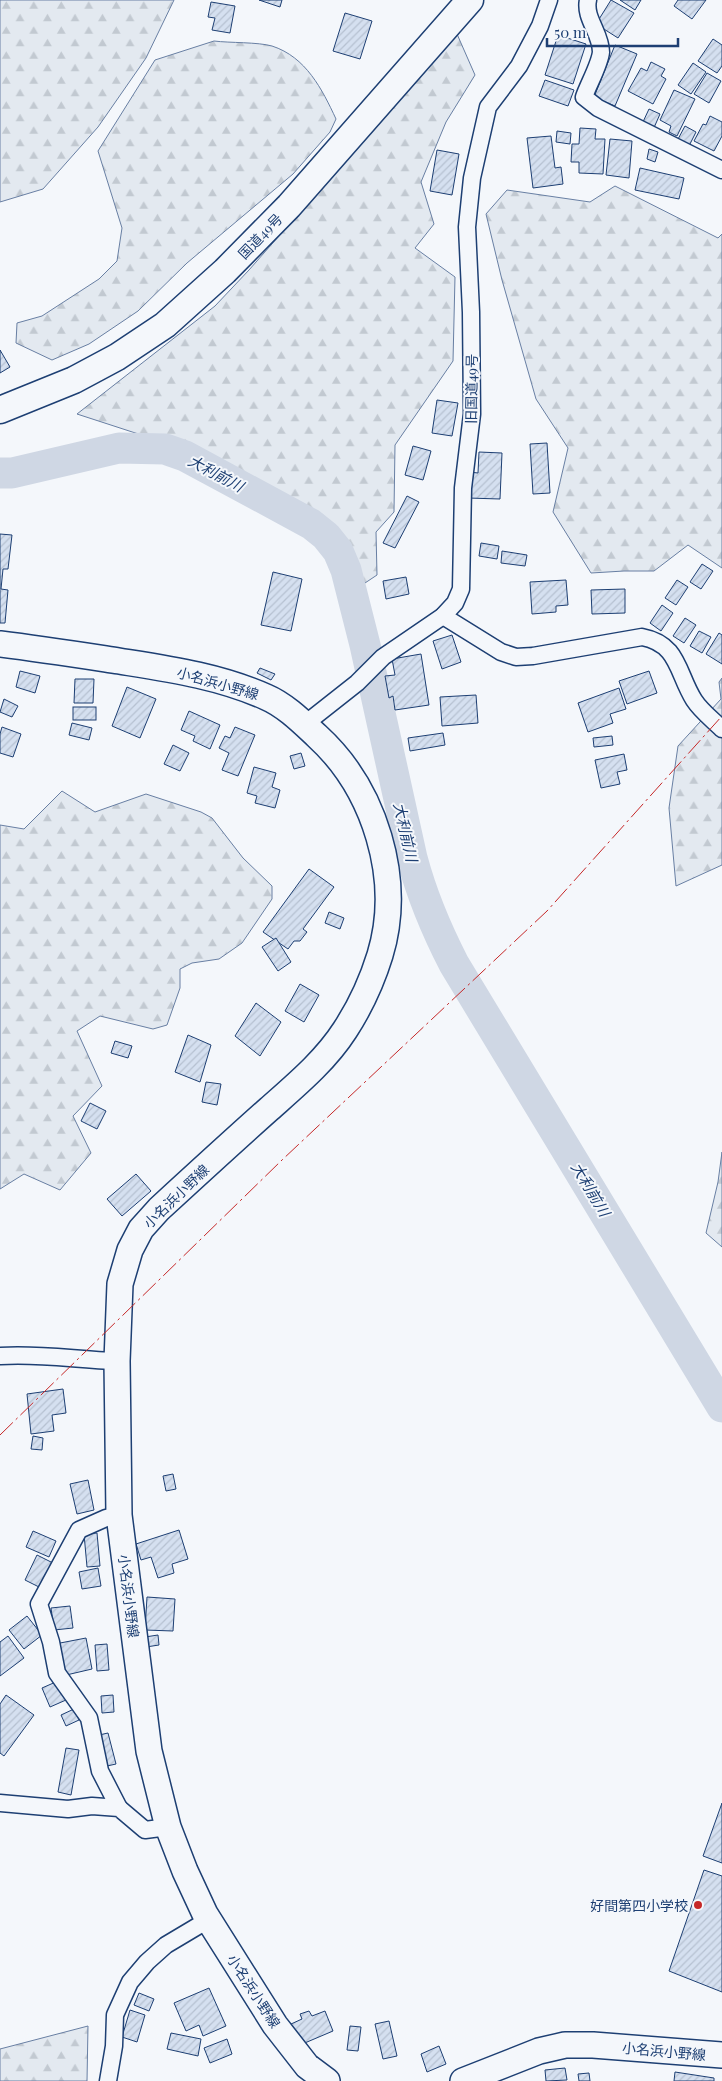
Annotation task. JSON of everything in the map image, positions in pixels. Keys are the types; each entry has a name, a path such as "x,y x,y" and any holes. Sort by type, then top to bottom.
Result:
{"highway":[{"name":"国道49号","path":"0,410 74,380 117,357 165,325 225,271 289,206 470,0"}],"main road":[{"name":"小名浜小野線","path":"0,644 188,672 241,687 269,698 305,724 331,749 357,786 374,820 385,866 388,911 381,954 365,996 344,1032 315,1067 159,1208 141,1229 130,1250 120,1284 117,1360 119,1515 149,1751 168,1828 184,1871 208,1920 275,2025 307,2066 327,2081"},
{"name":"小名浜小野線","path":"463,2081 539,2051 565,2045 592,2045 722,2055"}],"street":[{"name":"旧国道49号","path":"305,724 357,683 378,663 443,616 461,589 463,488 472,414 468,227 472,178 488,107 519,66 540,26 549,0"},
{"path":"588,0 586,10 599,40 601,54 584,97 598,108 722,170"},
{"path":"443,616 501,652 516,656 533,656 642,637 652,639 662,644 671,652 693,699 722,728"},
{"path":"0,1356 27,1354 93,1360 117,1360"},
{"path":"119,1515 106,1518 80,1530 39,1604 51,1642 57,1672 89,1718 100,1771 119,1808 145,1830 168,1828"},
{"path":"0,1803 68,1809 92,1806 119,1808"},
{"path":"108,2081 114,2046 115,2015 130,1982 147,1962 166,1945 208,1920"}],"green space":[{"path":"0,0 174,0 146,58 98,127 43,189 0,202"},
{"path":"457,34 475,75 446,122 421,182 434,224 415,248 455,277 453,361 395,445 394,512 376,532 377,575 365,583 343,549 292,503 203,455 77,414 215,306"},
{"path":"214,41 272,46 294,58 312,75 331,108 336,119 330,132 293,174 187,263 138,311 89,344 52,360 16,343 17,323 42,316 99,279 117,261 122,228 98,151 155,60"},
{"path":"615,186 718,238 722,234 722,568 688,545 654,571 591,573 553,512 568,448 536,399 502,280 486,214 507,190 590,202"},
{"path":"722,678 722,865 676,886 669,808 678,746 721,699 719,682"},
{"path":"62,791 95,812 146,794 201,812 212,818 243,858 272,886 272,899 242,943 219,959 192,963 180,969 180,988 167,1025 153,1029 100,1016 77,1031 102,1086 73,1116 91,1153 60,1190 24,1174 0,1189 0,825 24,829"},
{"path":"722,1152 722,1247 706,1233 718,1182"},
{"path":"88,2026 87,2081 0,2081 0,2049"}],"building":[{"path":"259,0 282,0 280,7"},
{"path":"611,0 634,13 618,38 596,24"},
{"path":"620,0 641,0 635,10"},
{"path":"678,0 706,0 692,19 674,6"},
{"path":"211,2 235,6 230,33 212,30 215,18 208,17"},
{"path":"345,13 372,21 360,59 333,51"},
{"path":"558,35 586,44 573,84 545,75"},
{"path":"713,39 722,45 722,66 717,73 698,61"},
{"path":"615,45 637,54 615,106 594,97"},
{"path":"651,62 665,69 661,76 666,79 653,104 628,91 641,68 647,71"},
{"path":"693,63 706,72 691,94 678,85"},
{"path":"707,73 721,81 709,103 694,94"},
{"path":"545,80 574,90 568,106 539,96"},
{"path":"674,90 695,99 677,136 669,132 671,126 660,120"},
{"path":"649,109 660,114 653,130 642,124"},
{"path":"710,116 722,122 722,136 714,151 694,141 703,124 706,125"},
{"path":"685,126 696,132 688,148 677,141"},
{"path":"580,128 596,129 595,139 605,139 603,174 579,173 579,162 571,162 572,144 579,144"},
{"path":"557,131 571,133 570,144 556,142"},
{"path":"551,136 555,168 561,167 563,184 533,188 527,138"},
{"path":"610,139 632,141 629,178 606,175"},
{"path":"649,149 658,152 655,162 647,159"},
{"path":"437,150 459,154 452,195 430,191"},
{"path":"640,168 684,178 679,199 635,190"},
{"path":"0,350 10,367 0,373"},
{"path":"437,400 458,403 452,436 432,433"},
{"path":"547,443 550,493 533,494 530,444"},
{"path":"413,446 431,451 423,480 405,475"},
{"path":"479,452 502,453 500,499 468,498 469,472 478,473"},
{"path":"407,496 419,502 395,548 383,543"},
{"path":"0,534 12,535 8,569 3,569 1,589 8,590 5,623 0,623"},
{"path":"481,543 499,546 497,559 479,556"},
{"path":"502,551 527,555 525,566 501,563"},
{"path":"702,564 713,571 701,589 690,582"},
{"path":"273,572 302,579 291,631 261,625"},
{"path":"406,577 409,594 386,599 383,581"},
{"path":"566,580 568,605 556,606 556,612 532,614 530,582"},
{"path":"677,580 688,587 676,605 665,598"},
{"path":"625,589 625,613 592,614 591,590"},
{"path":"662,605 673,613 661,631 650,623"},
{"path":"685,618 696,625 684,643 673,636"},
{"path":"699,631 711,637 702,653 690,646"},
{"path":"719,633 722,635 722,664 706,654"},
{"path":"452,635 461,662 442,669 433,641"},
{"path":"421,654 429,705 395,710 393,696 389,698 385,676 395,675 392,659"},
{"path":"260,668 275,674 271,680 257,673"},
{"path":"20,671 40,676 35,693 16,687"},
{"path":"649,671 657,693 627,704 619,681"},
{"path":"75,679 94,679 93,703 74,703"},
{"path":"127,687 156,699 140,738 112,726"},
{"path":"619,688 626,709 610,714 613,723 588,732 578,703"},
{"path":"476,695 478,723 442,726 440,697"},
{"path":"4,699 18,706 12,717 0,712"},
{"path":"73,707 96,707 96,720 73,720"},
{"path":"189,711 220,725 210,749 193,741 195,736 181,730"},
{"path":"72,723 92,728 89,740 69,735"},
{"path":"2,727 21,734 13,757 0,753"},
{"path":"235,727 255,735 238,776 222,770 229,753 219,748 225,736 230,738"},
{"path":"443,733 445,745 410,751 408,738"},
{"path":"612,736 613,745 594,747 593,738"},
{"path":"173,745 189,753 180,771 164,764"},
{"path":"301,753 305,766 294,769 290,756"},
{"path":"624,754 627,770 617,772 620,784 601,788 595,760"},
{"path":"254,767 276,773 272,787 280,790 275,808 255,803 257,796 247,793"},
{"path":"309,869 334,887 303,929 307,932 300,941 294,941 288,949 263,932"},
{"path":"329,912 344,918 340,929 325,923"},
{"path":"276,938 291,962 278,971 262,947"},
{"path":"300,984 319,995 304,1022 285,1011"},
{"path":"256,1003 281,1022 260,1056 235,1036"},
{"path":"188,1035 211,1045 200,1082 175,1072"},
{"path":"115,1041 132,1046 128,1058 111,1053"},
{"path":"206,1082 221,1084 217,1105 202,1102"},
{"path":"90,1103 106,1111 97,1129 81,1121"},
{"path":"136,1174 151,1191 122,1216 107,1199"},
{"path":"63,1389 66,1413 52,1415 54,1431 31,1434 27,1394"},
{"path":"33,1436 43,1438 42,1450 31,1449"},
{"path":"173,1474 176,1489 166,1491 163,1476"},
{"path":"88,1480 94,1510 77,1514 70,1484"},
{"path":"179,1530 188,1559 172,1564 174,1573 158,1578 151,1557 141,1560 136,1544"},
{"path":"33,1531 56,1541 49,1557 26,1547"},
{"path":"97,1533 100,1566 87,1567 84,1534"},
{"path":"37,1555 53,1563 41,1588 25,1580"},
{"path":"98,1568 101,1586 82,1589 79,1572"},
{"path":"147,1597 175,1599 173,1631 145,1630"},
{"path":"70,1606 73,1628 54,1630 51,1608"},
{"path":"27,1616 42,1635 24,1649 9,1630"},
{"path":"158,1635 159,1645 146,1647 145,1637"},
{"path":"8,1636 24,1658 0,1676 0,1642"},
{"path":"86,1638 92,1669 62,1676 55,1644"},
{"path":"107,1644 109,1670 97,1671 95,1645"},
{"path":"58,1681 66,1700 50,1707 42,1688"},
{"path":"6,1695 34,1715 4,1756 0,1753 0,1704"},
{"path":"113,1695 114,1712 102,1713 101,1696"},
{"path":"74,1709 79,1720 66,1726 61,1715"},
{"path":"108,1733 116,1764 107,1766 99,1735"},
{"path":"66,1748 79,1750 71,1795 58,1792"},
{"path":"722,1803 722,1863 703,1856"},
{"path":"704,1870 722,1876 722,1992 669,1971"},
{"path":"209,1988 226,2026 203,2036 199,2025 186,2031 174,2003"},
{"path":"139,1993 154,1999 149,2011 134,2005"},
{"path":"130,2010 145,2015 137,2042 122,2037"},
{"path":"309,2011 312,2016 325,2011 333,2031 300,2045 291,2024 302,2019 300,2014"},
{"path":"389,2021 397,2056 383,2059 375,2024"},
{"path":"350,2026 361,2027 358,2051 347,2050"},
{"path":"171,2033 201,2039 198,2056 167,2049"},
{"path":"227,2039 232,2054 210,2063 204,2048"},
{"path":"439,2046 446,2064 427,2072 421,2054"},
{"path":"565,2068 567,2080 546,2081 545,2070"},
{"path":"675,2072 714,2078 714,2081 674,2081"},
{"path":"589,2073 590,2081 579,2081 578,2074"}],"waterway":[{"name":"大利前川","path":"0,473 12,473 119,448 165,449 185,456 311,524 326,536 338,551 346,570 365,645 412,858 420,886 435,925 454,964 722,1407"}],"power":[{"path":"0,1435 282,1160 547,911 722,716"}],"place":[{"name":"好間第四小学校","path":"698,1905"}]}
